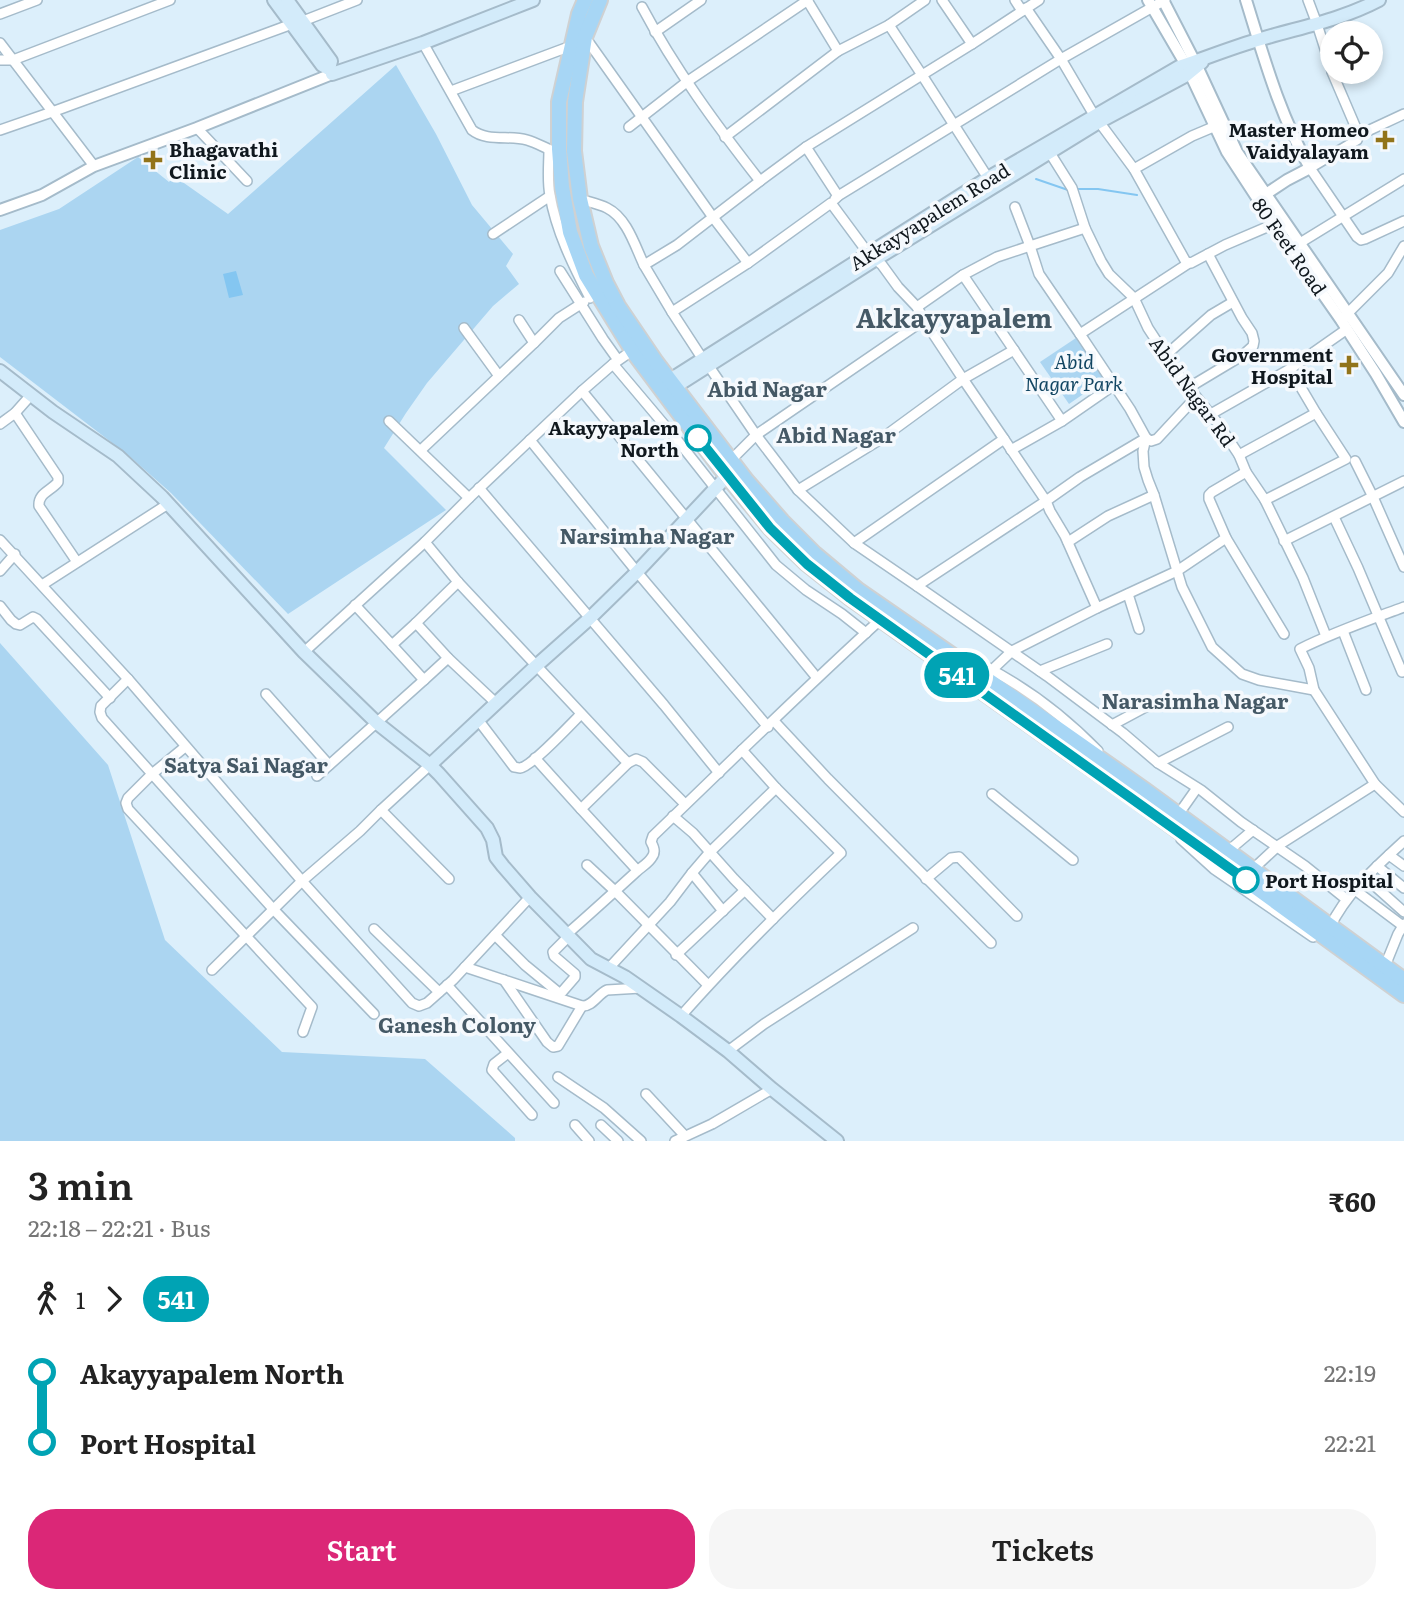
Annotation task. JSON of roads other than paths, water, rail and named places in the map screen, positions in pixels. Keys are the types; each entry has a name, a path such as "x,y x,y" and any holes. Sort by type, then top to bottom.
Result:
{"main road":[{"path":"274,0 298,22 331,61 330,71 423,43 533,0"},
{"path":"287,0 298,22"},
{"path":"585,0 579,14 559,102 554,152 570,232 594,296 633,350 782,521 815,554 858,590 1122,774 1385,966 1404,995"},
{"path":"600,0 585,37 575,102 574,150 580,199 591,246 618,306 656,362 667,387 727,476 770,528 807,564 880,620 1398,983"},
{"name":"Akkayyapalem Road","path":"667,387 988,178 1097,118 1179,67 1194,65 1258,39 1347,15 1379,0"},
{"path":"872,256 1049,153 1097,118"},
{"path":"0,371 118,456 168,504 304,652 377,723 430,765 487,828 493,840 496,857 530,897 591,959 617,972 681,1016 837,1141"},
{"path":"430,765 589,619 727,476"}],"street":[{"path":"0,14 37,0"},
{"path":"0,60 13,60 170,0"},
{"path":"0,130 357,0"},
{"path":"655,32 701,0"},
{"path":"629,127 688,81 808,0 838,51"},
{"path":"725,137 838,51 889,25 925,0"},
{"path":"942,0 972,44"},
{"path":"1014,0 1024,9 1061,59 1097,118 1134,169 1183,258 1189,263"},
{"path":"645,265 677,245 806,147 1039,0"},
{"path":"672,312 748,263 834,200 1151,4 1164,0 1194,65"},
{"path":"1246,0 1278,98 1299,148 1357,237 1365,239 1404,221"},
{"path":"1308,0 1320,33"},
{"path":"1151,4 1194,65"},
{"path":"642,7 655,32 725,137 760,181"},
{"path":"889,25 988,178"},
{"path":"585,37 748,263"},
{"path":"0,43 94,166"},
{"path":"421,450 559,318 594,296 573,264 557,227 550,195 554,152 528,140 478,135 472,130 423,43"},
{"path":"451,91 571,46"},
{"name":"80 Feet Road","path":"1194,65 1219,124 1227,152 1274,224 1296,246"},
{"path":"0,210 42,195 94,166 197,128 330,71"},
{"path":"1337,84 1359,135"},
{"path":"1266,194 1357,140 1359,135 1404,114"},
{"path":"1134,169 1219,124"},
{"name":"80 Feet Road","path":"1219,124 1345,320 1404,422"},
{"path":"197,128 247,181"},
{"path":"806,147 834,200 872,256 917,307 1046,501 1068,542 1097,608"},
{"name":"Abid Nagar Rd","path":"1049,153 1073,190 1085,228 1101,261 1133,298 1148,328 1188,388 1211,414 1240,455 1303,578 1326,636"},
{"path":"1296,246 1404,179"},
{"path":"493,234 550,195"},
{"path":"580,199 607,208 626,226 672,312 756,435 798,490 854,543 1013,651 1158,763 1305,866 1346,900"},
{"path":"1015,207 1039,274 1114,384 1146,438 1151,441 1157,439 1196,397"},
{"path":"1080,334 1189,263 1274,224"},
{"path":"917,307 963,275 997,257 1085,228"},
{"path":"1211,414 1290,369 1345,320 1388,273 1404,246"},
{"path":"1188,388 1243,355 1253,346 1254,341 1208,254"},
{"path":"560,271 615,362 776,565 866,633"},
{"path":"963,275 1062,421"},
{"path":"1167,355 1211,315 1233,302"},
{"path":"519,320 534,343"},
{"path":"731,460 756,435 924,320"},
{"name":"80 Feet Road","path":"1345,320 1404,393"},
{"path":"464,328 499,376"},
{"path":"304,652 425,542 582,391 633,350"},
{"path":"798,490 881,439 963,379 1014,350"},
{"path":"1265,500 1346,459 1290,369"},
{"path":"1011,450 1062,421 1114,384"},
{"path":"582,391 817,678"},
{"path":"1391,400 1404,393"},
{"path":"0,424 15,413 31,395"},
{"path":"15,413 58,477 58,482 42,495 39,506 77,562"},
{"path":"1240,455 1316,413"},
{"path":"389,421 468,498"},
{"path":"1146,438 1144,467 1182,587 1212,647 1242,674 1251,678 1314,690"},
{"path":"917,586 1080,477 1146,438"},
{"path":"854,543 1004,439"},
{"path":"530,440 637,572 771,724 991,943"},
{"path":"1356,461 1404,567"},
{"path":"1247,472 1209,495 1210,503 1226,538 1284,634"},
{"path":"1284,541 1404,481"},
{"path":"479,488 719,773"},
{"path":"1068,542 1108,516 1154,495"},
{"path":"42,584 168,504"},
{"path":"1334,517 1402,671"},
{"path":"993,669 1013,651 1177,571 1226,538"},
{"path":"0,540 128,679 412,1003 419,1006 427,1003 465,967 530,897"},
{"path":"425,542 458,582 628,762"},
{"path":"0,571 15,554"},
{"path":"392,645 458,582"},
{"path":"1128,594 1139,629"},
{"path":"355,605 425,680"},
{"path":"0,606 16,624 25,623 33,617 37,619 110,698"},
{"path":"1404,607 1326,636 1300,649 1309,668 1314,690 1375,784 1404,812"},
{"path":"495,935 552,989 562,992 575,974 554,956 553,952 651,859 654,854 651,842 653,836 880,620"},
{"path":"416,623 448,658 497,704"},
{"path":"1343,631 1366,690"},
{"path":"1040,671 1107,644"},
{"path":"940,646 993,669 1065,719 1122,774"},
{"path":"317,776 448,658"},
{"path":"128,679 101,706 102,718 274,909 374,1014"},
{"path":"266,694 329,765"},
{"path":"1112,725 1153,703"},
{"path":"479,721 514,767 521,768 581,714"},
{"path":"1158,763 1228,727"},
{"path":"186,747 152,774 128,798 128,810 312,1007 303,1032"},
{"path":"681,1016 708,985 841,853 776,788 743,750"},
{"path":"535,758 637,870"},
{"path":"581,808 628,762 636,759 643,762 685,804"},
{"path":"212,970 303,881 430,765"},
{"path":"1252,870 1277,847 1375,784"},
{"path":"608,969 670,902 710,852 776,788"},
{"path":"1178,815 1197,788"},
{"path":"992,794 1073,860"},
{"path":"381,810 449,879"},
{"path":"673,816 693,833 773,919"},
{"path":"1227,852 1253,830"},
{"path":"1330,927 1346,900 1377,866 1403,844"},
{"path":"1389,855 1404,866"},
{"path":"926,879 951,858 959,857 1017,916"},
{"path":"587,865 708,985"},
{"path":"1377,866 1404,888"},
{"path":"692,873 723,911"},
{"path":"1366,878 1404,912"},
{"path":"676,955 745,890"},
{"path":"1355,890 1403,925 1400,940 1385,966"},
{"path":"728,1051 774,1017 913,928"},
{"path":"374,929 439,992"},
{"path":"465,967 582,1006 590,1004 601,992 607,990 641,988"},
{"path":"504,979 553,1047 558,1046 582,1006"},
{"path":"447,985 554,1103"},
{"path":"508,1053 494,1064 492,1070 532,1115"},
{"path":"558,1077 604,1108 641,1141"},
{"path":"675,1141 689,1137 772,1089"},
{"path":"646,1094 689,1137"},
{"path":"575,1125 589,1141"},
{"path":"601,1125 618,1141"}],"waterway":[{"path":"1036,179 1068,190"},
{"path":"1077,189 1137,195"}],"place":[{"name":"Master Homeo Vaidyalayam","path":"1385,140"},
{"name":"Bhagavathi Clinic","path":"153,160"},
{"name":"Government Hospital","path":"1349,365"},
{"name":"Akayyapalem North","path":"698,438"},
{"name":"Port Hospital","path":"1246,880"}],"district":[{"name":"Akkayyapalem","path":"954,316"},
{"name":"Abid Nagar","path":"767,387"},
{"name":"Abid Nagar","path":"836,433"},
{"name":"Narsimha Nagar","path":"647,534"},
{"name":"Narasimha Nagar","path":"1195,699"},
{"name":"Satya Sai Nagar","path":"246,763"},
{"name":"Ganesh Colony","path":"457,1023"}],"park label":[{"name":"Abid Nagar Park","path":"1074,372"}]}
